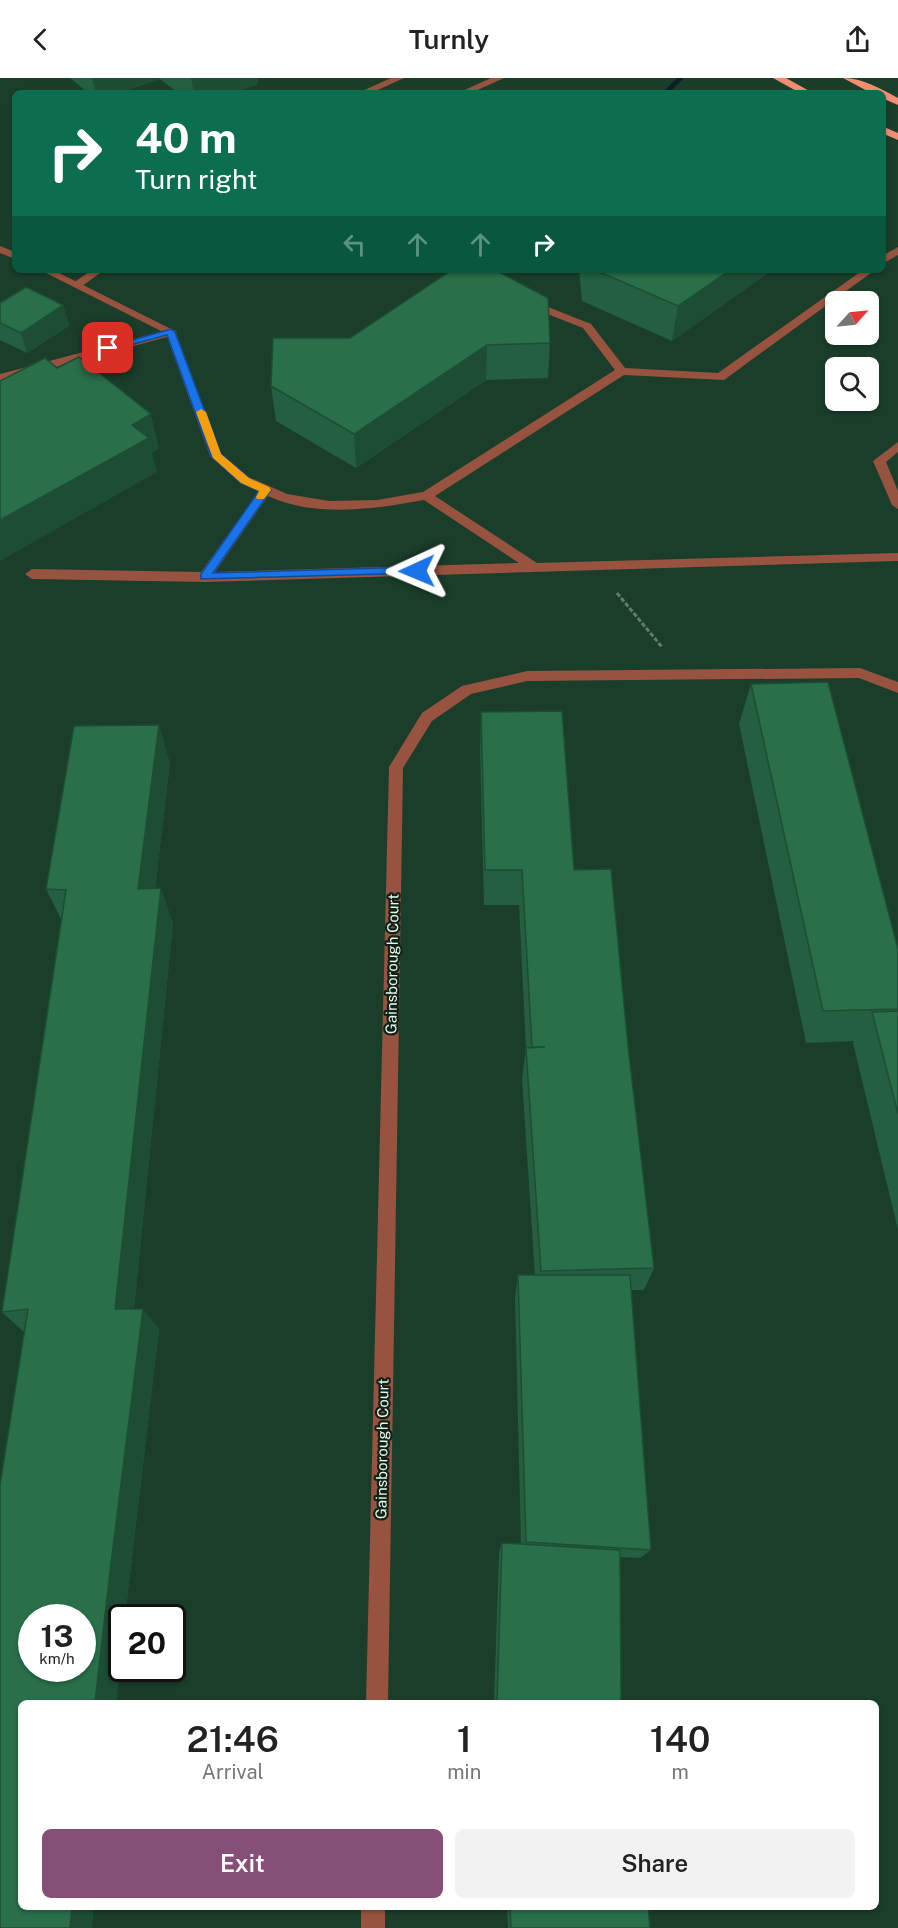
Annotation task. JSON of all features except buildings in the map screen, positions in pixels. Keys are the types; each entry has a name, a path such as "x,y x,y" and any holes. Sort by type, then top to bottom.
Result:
{"highway":[{"path":"778,78 802,90"},
{"path":"848,78 873,90"}],"street":[{"path":"370,90 399,78"},
{"path":"470,90 499,78"},
{"path":"51,273 171,332 216,456 245,480 284,498 330,505 377,504 426,496 622,370 720,377 866,273"},
{"path":"77,285 95,273"},
{"path":"539,307 587,326 622,370"},
{"path":"2,375 171,332"},
{"path":"2,375 22,388"},
{"path":"898,446 879,461 898,505"},
{"path":"205,577 266,490"},
{"path":"426,496 534,567"},
{"path":"32,574 205,577 898,557"},
{"name":"Gainsborough Court","path":"377,1700 396,767 427,717 467,690 527,676 860,673 898,688"},
{"path":"373,1910 373,1928"}],"path":[{"path":"594,566 686,675"}],"waterway":[{"path":"668,90 681,78"}],"slow traffic":[{"path":"201,412 216,456 245,480 266,490 261,497"}],"route":[{"path":"108,348 171,332 216,456 245,480 266,490 205,577 417,571"}]}
